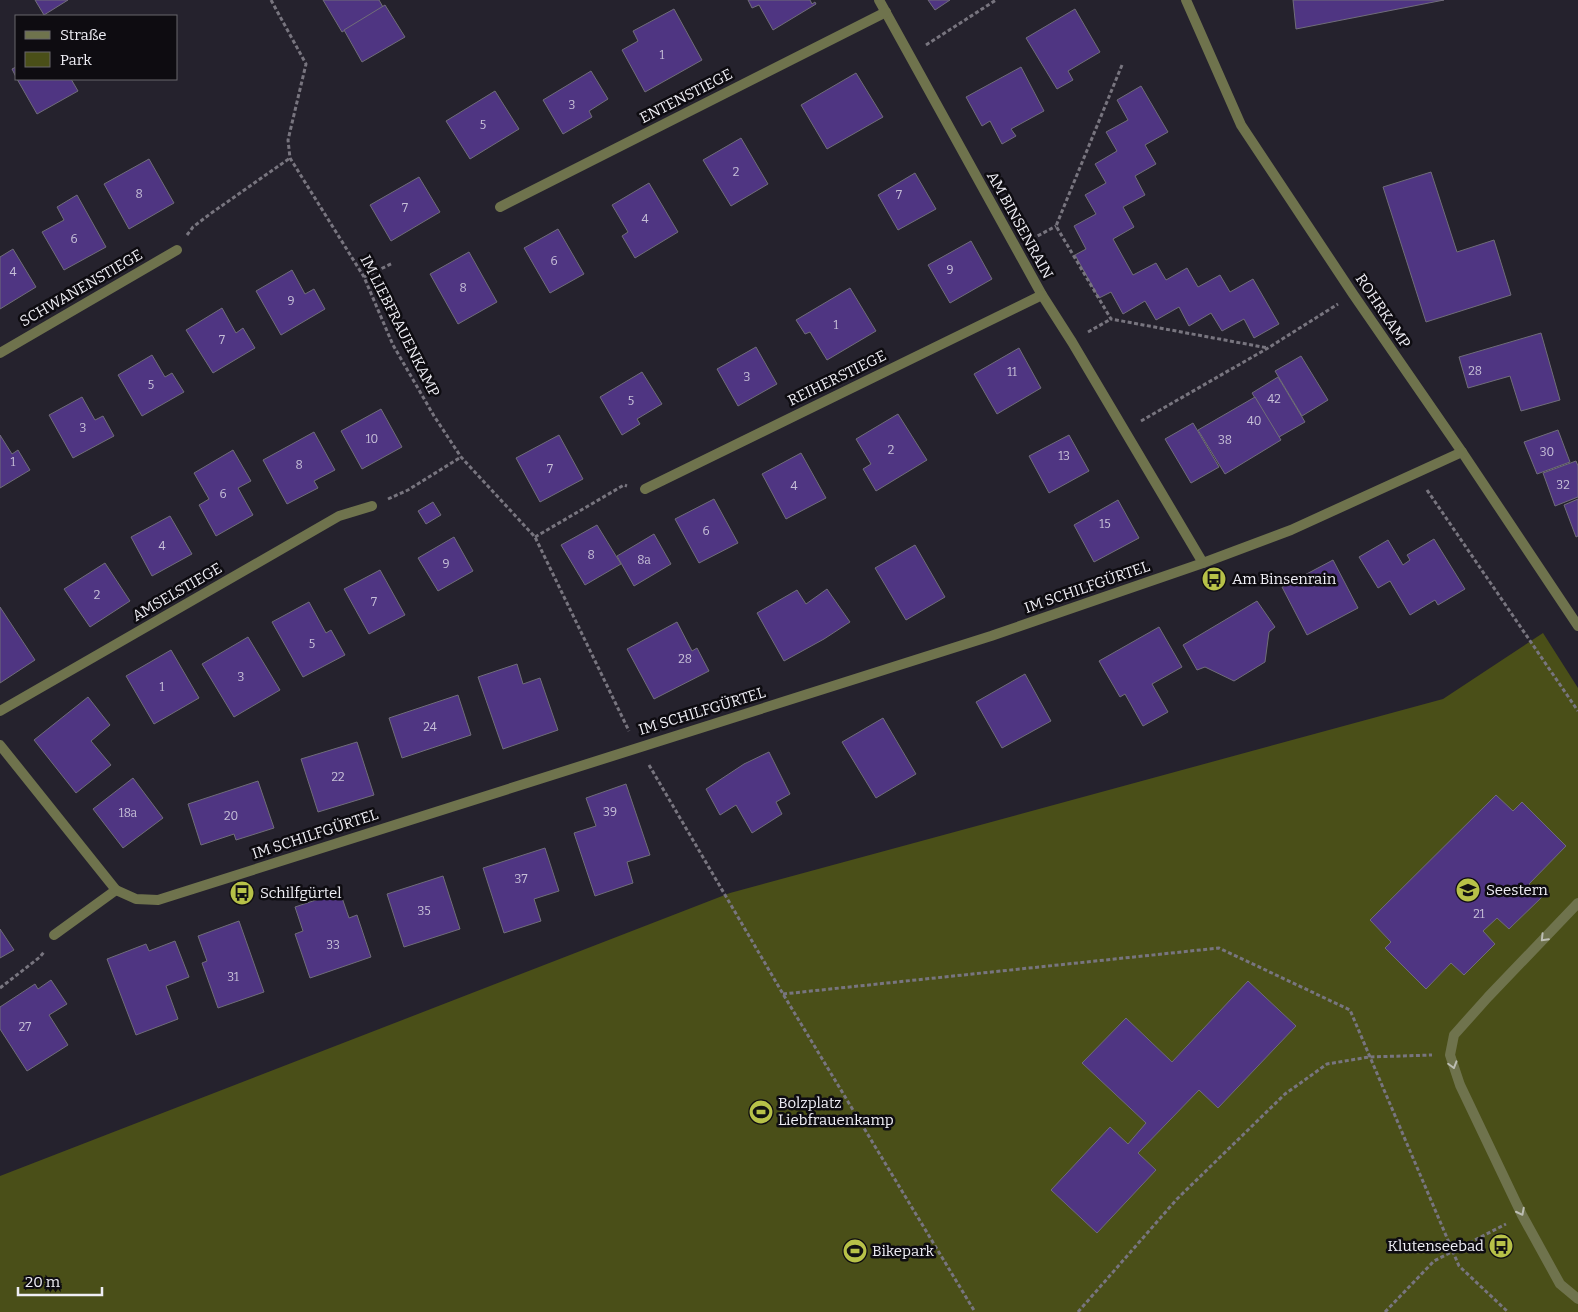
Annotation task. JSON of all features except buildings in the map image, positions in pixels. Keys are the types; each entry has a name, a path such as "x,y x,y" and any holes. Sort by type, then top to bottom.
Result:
{"street":[{"name":"AM BINSENRAIN","path":"879,0 1042,295 1072,342 1203,563"},
{"name":"ROHRKAMP","path":"1186,0 1241,125 1353,294 1577,623"},
{"name":"ENTENSTIEGE","path":"500,207 886,12"},
{"name":"SCHWANENSTIEGE","path":"0,353 177,250"},
{"name":"REIHERSTIEGE","path":"645,489 1042,295"},
{"name":"IM SCHILFGÜRTEL","path":"0,745 116,890 136,899 158,900 991,636 1203,563 1291,530 1462,452"},
{"name":"AMSELSTIEGE","path":"0,712 339,516 372,506"},
{"path":"54,936 116,890"},
{"path":"1578,903 1454,1035 1450,1054 1460,1085 1522,1215 1560,1284 1578,1299"}],"path":[{"path":"177,250 193,227 290,158 288,140 306,64 271,0"},
{"path":"909,56 996,0"},
{"path":"1015,247 1056,226 1122,65"},
{"name":"IM LIEBFRAUENKAMP","path":"290,158 364,277 393,345 434,416 461,457 535,537 624,722 638,747 783,994 975,1312"},
{"path":"1056,226 1111,318"},
{"path":"364,277 392,262"},
{"path":"1124,431 1268,348 1353,294"},
{"path":"1072,342 1111,318 1268,348"},
{"path":"408,490 461,457"},
{"path":"1416,472 1578,711"},
{"path":"535,537 624,485"},
{"path":"0,988 40,957 54,936"},
{"path":"783,994 1220,948 1350,1010 1459,1266 1508,1312"},
{"path":"1078,1312 1177,1199 1285,1094 1327,1064 1369,1057 1450,1054"},
{"path":"1385,1312 1434,1261 1522,1215"}],"green space":[{"path":"1543,633 1578,688 1578,1312 0,1312 0,1176 730,893 1443,699"}],"place":[{"name":"Am Binsenrain","path":"1214,579"},
{"name":"Seestern","path":"1468,890"},
{"name":"Schilfgürtel","path":"242,893"},
{"name":"Bolzplatz Liebfrauenkamp","path":"761,1112"},
{"name":"Klutenseebad","path":"1501,1246"},
{"name":"Bikepark","path":"855,1251"}]}
